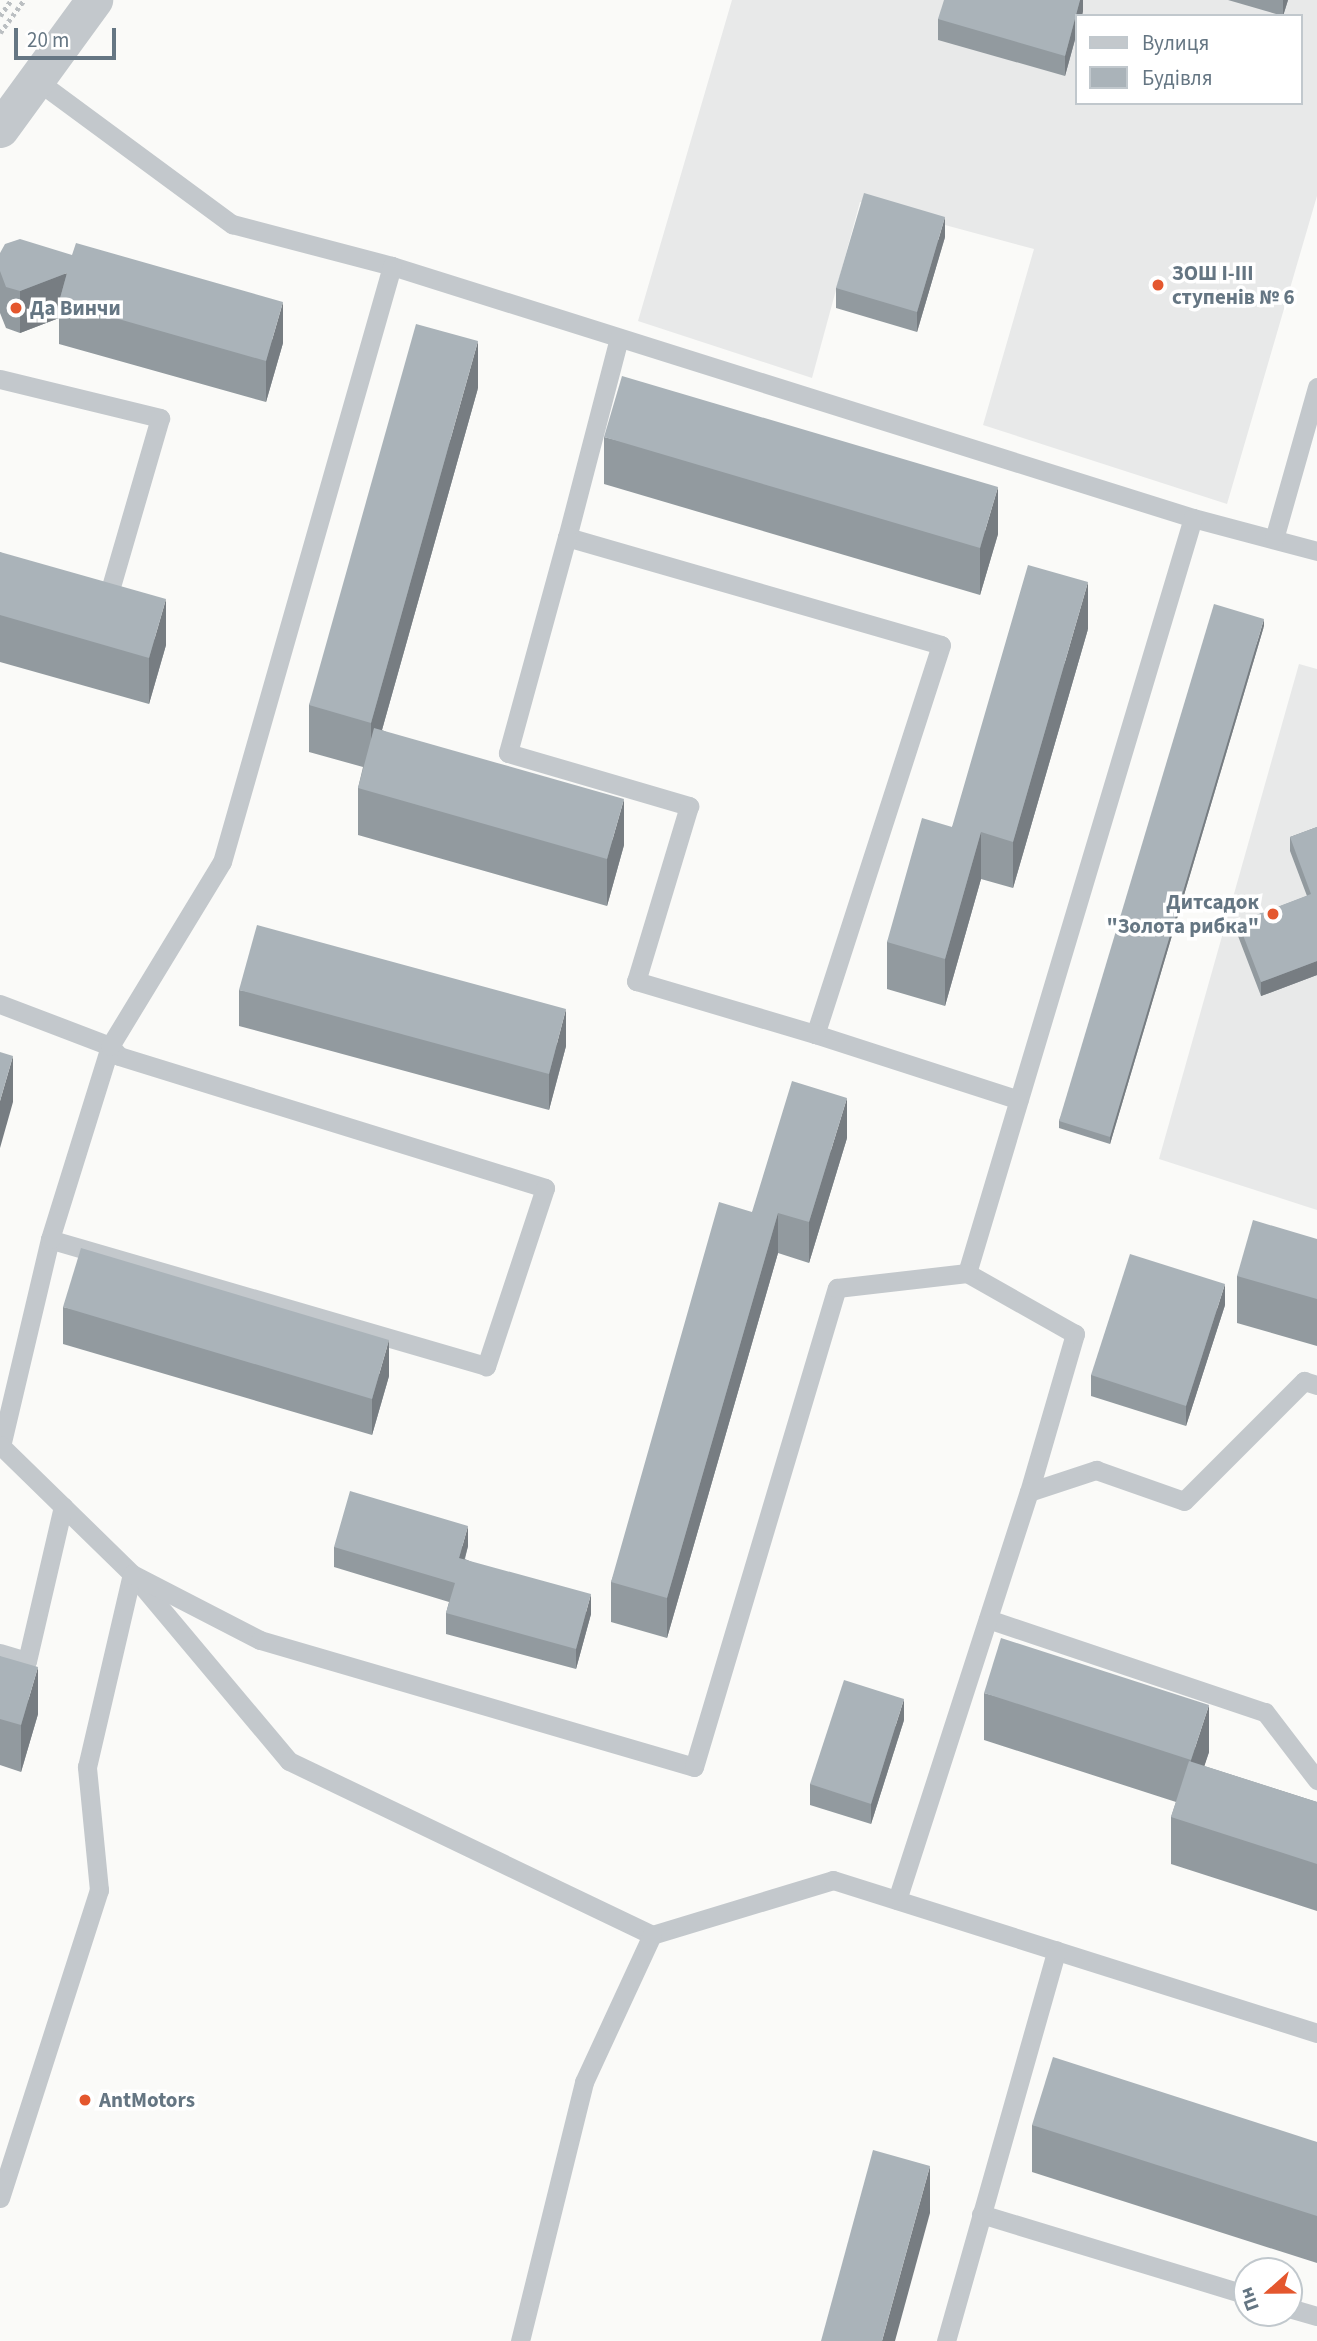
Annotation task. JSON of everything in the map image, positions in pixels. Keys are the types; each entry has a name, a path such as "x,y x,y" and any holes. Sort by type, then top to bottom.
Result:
{"street":[{"path":"0,129 94,0"}],"lane":[{"path":"35,79 232,223 392,266 1193,518 1317,551"},
{"path":"392,266 222,862 110,1046 50,1239 1,1446 132,1574 289,1761 652,1935 833,1880 1317,2033"},
{"path":"620,338 508,753 689,806 636,981 815,1034 1019,1100"},
{"path":"0,379 160,418 110,590"},
{"path":"1275,539 1317,387"},
{"path":"967,1273 1193,518"},
{"path":"566,537 941,645 815,1034"},
{"path":"0,1004 110,1046 119,1056 545,1188 486,1366 50,1239"},
{"path":"132,1574 260,1640 694,1768 837,1288 967,1273 1075,1334 1029,1492 897,1900"},
{"path":"1029,1492 1096,1470 1184,1501 1304,1381 1317,1385"},
{"path":"0,1653 27,1661 63,1506"},
{"path":"0,2198 99,1890 87,1767 132,1574"},
{"path":"988,1619 1265,1712 1317,1780"},
{"path":"520,2341 584,2082 652,1935"},
{"path":"946,2341 1057,1950"},
{"path":"981,2214 1233,2291"}],"path":[{"path":"0,16 11,0"},
{"path":"0,33 23,0"}],"shaded area":[{"name":"ЗОШ І-ІІІ ступенів № 6","path":"732,0 1317,0 1317,196 1227,504 983,425 1034,249 860,202 812,378 638,321"},
{"name":"Дитсадок \"Золота рибка\"","path":"1299,664 1317,669 1317,1210 1159,1159"}],"building":[{"path":"944,0 1080,0 1065,56 938,19"},
{"path":"864,193 945,217 917,312 836,288"},
{"path":"20,239 72,255 76,243 283,302 266,361 59,302 67,273 20,291 6,287 0,271 0,253 5,244"},
{"path":"416,324 478,341 371,723 309,705"},
{"path":"622,376 998,487 980,548 604,437"},
{"path":"0,552 166,599 149,658 0,615"},
{"path":"1028,565 1088,582 1013,842 981,832 945,959 887,942 922,818 952,827"},
{"path":"1214,604 1264,619 1110,1137 1059,1121"},
{"path":"374,728 624,799 607,859 358,788"},
{"path":"1317,827 1317,961 1261,982 1238,922 1311,894 1290,837"},
{"path":"257,925 566,1009 549,1074 239,990"},
{"path":"0,1052 13,1056 0,1101"},
{"path":"792,1081 847,1098 809,1222 778,1213 667,1598 611,1582 719,1202 752,1212"},
{"path":"1253,1220 1317,1239 1317,1299 1237,1276"},
{"path":"81,1248 389,1340 372,1399 63,1307"},
{"path":"1130,1254 1225,1284 1186,1406 1091,1375"},
{"path":"350,1491 468,1526 459,1558 591,1594 576,1649 446,1613 455,1583 334,1547"},
{"path":"1001,1638 1209,1705 1191,1760 984,1693"},
{"path":"0,1656 38,1667 21,1725 0,1719"},
{"path":"844,1680 904,1699 871,1804 810,1784"},
{"path":"1189,1761 1317,1802 1317,1864 1171,1817"},
{"path":"1053,2057 1317,2142 1317,2216 1032,2125"},
{"path":"873,2150 930,2166 882,2341 821,2341"}],"place":[{"name":"ЗОШ І-ІІІ ступенів № 6","path":"1158,285"},
{"name":"Да Винчи","path":"16,308"},
{"name":"Дитсадок \"Золота рибка\"","path":"1273,914"},
{"name":"AntMotors","path":"85,2100"}]}
